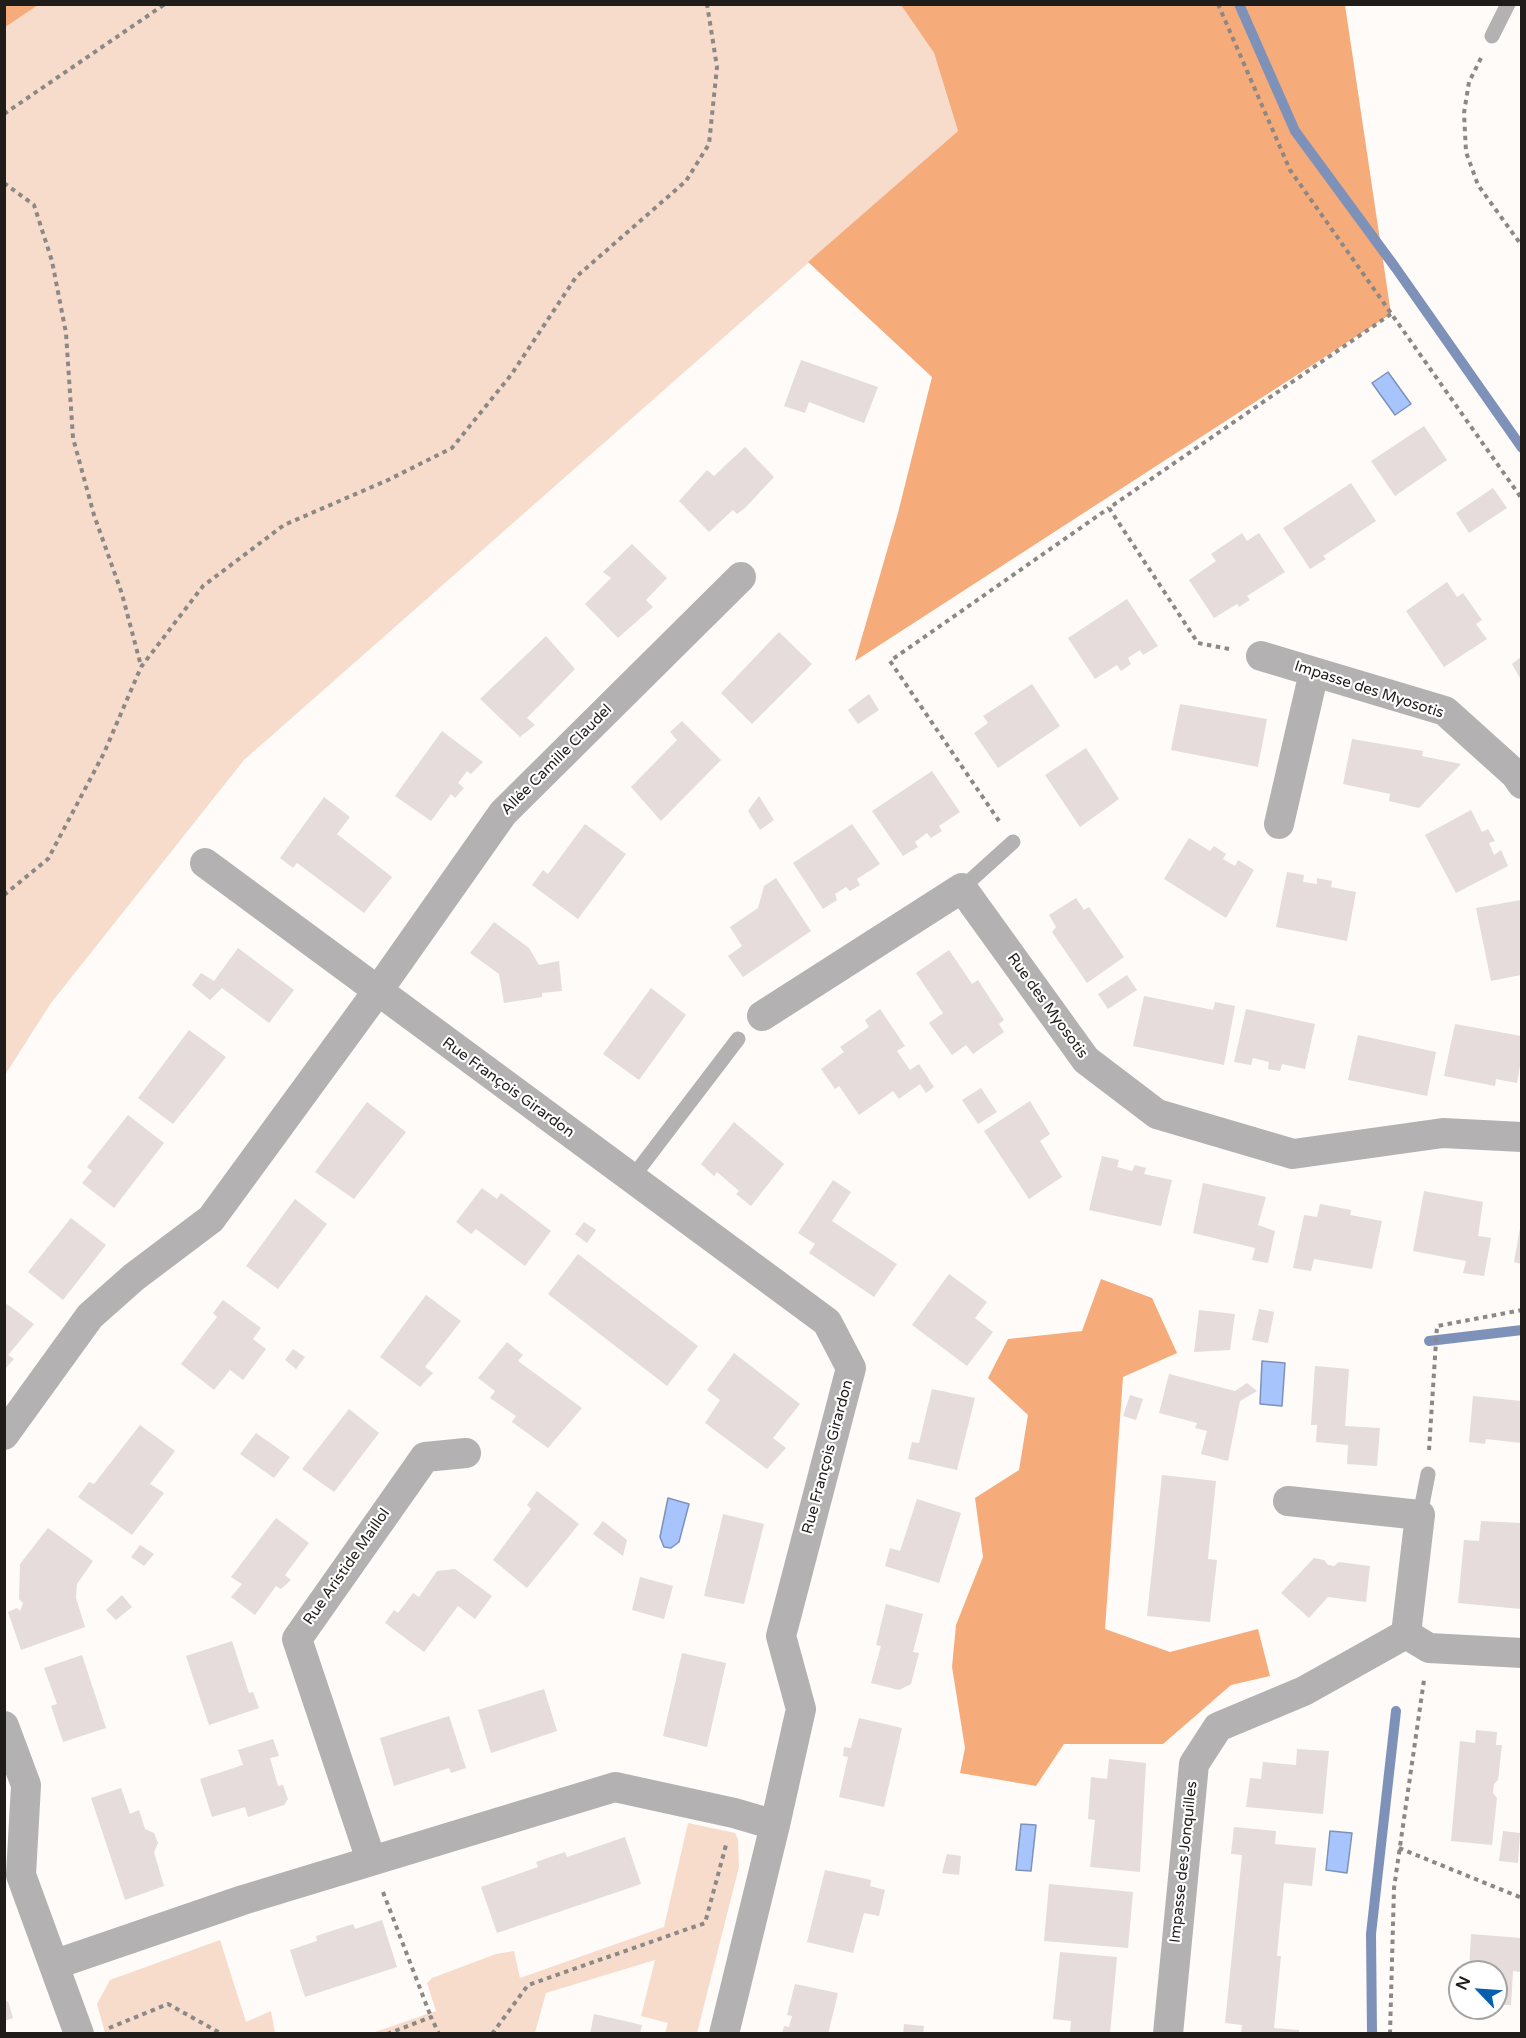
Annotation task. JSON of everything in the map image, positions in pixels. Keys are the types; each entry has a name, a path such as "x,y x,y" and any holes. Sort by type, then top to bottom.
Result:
{"street":[{"name":"Allée Camille Claudel","path":"377,992 503,813 741,577"},
{"name":"Impasse des Myosotis","path":"1261,656 1445,711 1515,774 1521,784"},
{"path":"1279,824 1314,672"},
{"name":"Rue François Girardon","path":"205,863 827,1322 851,1368 781,1636 801,1709 723,2034"},
{"path":"762,1017 962,888"},
{"name":"Rue des Myosotis","path":"962,888 1086,1060 1157,1114 1293,1154 1443,1133 1521,1137"},
{"path":"4,1435 90,1316 134,1276 211,1219 377,992"},
{"name":"Rue Aristide Maillol","path":"371,1860 297,1639 424,1457 466,1453"},
{"path":"1288,1501 1420,1515 1418,1641 1521,1653"},
{"name":"Impasse des Jonquilles","path":"1168,2034 1194,1764 1218,1727 1418,1641"},
{"path":"4,1726 26,1785 21,1875 56,1964 92,2031"},
{"path":"56,1964 371,1860 615,1787 734,1813 775,1825"}],"lane":[{"path":"1492,36 1508,4"},
{"path":"962,888 1013,842"},
{"path":"632,1178 738,1039"},
{"path":"1420,1515 1428,1474"}],"path":[{"path":"4,114 165,4"},
{"path":"4,895 48,859 104,753 141,667 203,586 284,525 388,480 452,448 511,375 576,276 686,181 709,144 717,67 708,4"},
{"path":"1218,4 1290,170 1521,499"},
{"path":"1492,36 1469,82 1464,113 1466,152 1478,185 1521,246"},
{"path":"4,183 34,205 52,261 66,333 73,438 94,515 122,594 141,667"},
{"path":"1013,842 890,661 1391,314"},
{"path":"1109,508 1198,643 1261,656"},
{"path":"1428,1474 1437,1326 1521,1310"},
{"path":"1390,2034 1394,1888 1418,1641"},
{"path":"492,2034 528,1984 705,1923 734,1813"},
{"path":"1399,1848 1521,1898"},
{"path":"371,1860 439,2034"},
{"path":"92,2031 168,2004 222,2034"},
{"path":"387,2034 431,2017"}],"shaded area":[{"path":"5,4 38,4 38,5 5,27"},
{"path":"34,4 901,5 934,53 958,131 244,760 51,1003 5,1075 4,24"},
{"path":"901,5 1345,5 1391,314 855,661 898,513 932,377 808,262 958,131 934,53"},
{"path":"1101,1279 1152,1298 1177,1353 1123,1377 1105,1629 1170,1652 1258,1629 1270,1676 1231,1685 1163,1744 1064,1744 1036,1786 960,1773 965,1748 952,1667 956,1625 983,1557 975,1498 1019,1470 1028,1415 988,1378 1008,1339 1082,1331"},
{"path":"688,1823 735,1833 738,1839 739,1867 697,2033 665,2033 668,2023 641,2016 655,1960 546,1993 535,2033 372,2033 436,2011 427,1983 432,1978 496,1954 514,1951 520,1978 664,1927"},
{"path":"220,1940 246,2022 271,2011 275,2033 105,2033 97,2004 110,1980"}],"water":[{"path":"1388,372 1411,404 1395,415 1372,383"},
{"path":"1262,1361 1285,1363 1282,1406 1260,1404"},
{"path":"668,1498 689,1504 679,1542 671,1548 664,1547 660,1537"},
{"path":"1021,1824 1036,1825 1031,1871 1016,1870"},
{"path":"1330,1831 1352,1833 1347,1873 1326,1870"}],"building":[{"path":"801,360 878,387 864,423 809,402 805,413 784,406"},
{"path":"1424,426 1447,460 1395,496 1371,461"},
{"path":"745,447 774,477 745,508 737,514 733,510 709,532 679,501 707,470 714,476"},
{"path":"1351,483 1376,521 1323,556 1326,559 1310,569 1283,528"},
{"path":"1493,488 1507,508 1469,533 1456,513"},
{"path":"1242,533 1247,541 1259,533 1285,572 1247,596 1250,600 1239,607 1237,604 1214,618 1189,580 1216,561 1211,554"},
{"path":"632,544 667,578 646,600 653,607 618,638 585,604 611,578 603,572"},
{"path":"1447,582 1457,597 1463,593 1482,620 1476,624 1487,639 1444,667 1406,611"},
{"path":"1127,599 1158,646 1143,655 1140,650 1128,658 1131,664 1121,671 1117,665 1095,679 1068,638"},
{"path":"779,632 812,664 752,724 721,693"},
{"path":"546,636 575,669 527,718 535,725 520,737 480,699"},
{"path":"1521,657 1521,680 1512,664"},
{"path":"1032,684 1060,726 998,768 974,733 988,723 983,716"},
{"path":"869,694 879,710 858,724 848,710"},
{"path":"1180,704 1267,719 1258,767 1171,750"},
{"path":"682,721 721,760 661,821 631,787 677,740 670,732"},
{"path":"442,731 483,762 471,774 467,771 458,783 464,788 455,798 451,794 431,821 395,796"},
{"path":"1352,739 1423,751 1422,756 1461,764 1419,808 1389,801 1390,794 1343,784"},
{"path":"1086,748 1119,799 1080,827 1045,775"},
{"path":"932,771 960,812 939,826 942,831 931,838 927,833 915,842 918,847 903,856 872,811"},
{"path":"759,796 774,820 760,830 748,811"},
{"path":"324,797 350,817 337,834 392,877 364,913 297,863 293,868 280,858"},
{"path":"1471,810 1482,832 1488,829 1495,841 1489,843 1494,855 1501,850 1508,866 1456,893 1425,835"},
{"path":"585,824 626,854 578,919 532,885 543,870 548,874"},
{"path":"852,824 880,864 857,879 860,885 850,891 846,887 835,894 837,900 823,909 793,863"},
{"path":"1189,838 1210,851 1214,846 1226,854 1223,859 1235,866 1238,860 1254,870 1226,918 1164,879"},
{"path":"1287,872 1304,875 1303,882 1317,884 1317,878 1332,881 1331,887 1356,892 1347,941 1276,927"},
{"path":"776,878 811,931 743,977 728,956 742,946 730,927 758,908 764,886"},
{"path":"1076,898 1084,910 1089,907 1124,957 1087,983 1052,932 1056,927 1049,915"},
{"path":"1521,900 1521,975 1491,981 1476,908"},
{"path":"494,922 529,948 539,965 559,961 562,991 542,993 542,997 504,1003 499,974 470,953"},
{"path":"238,948 294,990 269,1023 222,988 210,1000 192,985 201,973 214,981"},
{"path":"949,950 972,984 978,980 1004,1020 999,1024 1004,1032 973,1054 966,1045 952,1055 929,1023 943,1013 916,973"},
{"path":"1127,975 1137,990 1108,1009 1098,994"},
{"path":"651,988 686,1015 639,1080 603,1054"},
{"path":"1144,996 1213,1010 1215,1002 1235,1006 1224,1065 1133,1046"},
{"path":"880,1009 905,1046 897,1051 910,1070 919,1064 934,1087 926,1093 920,1084 899,1099 893,1091 859,1115 839,1086 835,1089 821,1069 844,1052 840,1047 869,1027 865,1020"},
{"path":"1246,1009 1315,1024 1305,1069 1282,1064 1280,1071 1268,1069 1269,1062 1253,1058 1251,1065 1234,1062"},
{"path":"1455,1024 1521,1036 1521,1060 1517,1083 1496,1079 1495,1086 1444,1076"},
{"path":"189,1030 226,1057 173,1124 138,1098"},
{"path":"1358,1035 1436,1052 1427,1096 1348,1080"},
{"path":"981,1088 997,1112 978,1124 962,1100"},
{"path":"1030,1101 1050,1134 1040,1141 1062,1177 1029,1199 984,1131"},
{"path":"367,1102 406,1132 354,1199 315,1172"},
{"path":"128,1115 164,1143 114,1208 82,1183 92,1171 87,1167"},
{"path":"734,1122 784,1164 751,1206 736,1194 739,1191 717,1172 714,1176 701,1164"},
{"path":"1102,1156 1119,1160 1117,1167 1132,1171 1135,1165 1146,1168 1144,1174 1172,1180 1161,1226 1089,1210"},
{"path":"833,1180 851,1192 832,1221 897,1264 874,1297 809,1253 815,1244 798,1233"},
{"path":"1203,1183 1266,1197 1258,1225 1275,1231 1268,1263 1252,1260 1255,1248 1193,1233"},
{"path":"482,1188 497,1199 501,1193 551,1231 525,1266 476,1229 471,1234 456,1222"},
{"path":"1424,1191 1483,1202 1478,1236 1491,1238 1484,1276 1463,1273 1466,1261 1413,1251"},
{"path":"295,1199 327,1224 278,1289 246,1266"},
{"path":"1320,1204 1351,1210 1350,1215 1382,1221 1372,1269 1314,1259 1311,1271 1293,1268 1304,1215 1317,1217"},
{"path":"71,1218 106,1245 63,1300 28,1272"},
{"path":"584,1222 596,1230 587,1243 575,1234"},
{"path":"1521,1228 1521,1264 1514,1262"},
{"path":"578,1254 698,1346 667,1386 548,1294"},
{"path":"949,1274 987,1302 975,1318 993,1332 967,1366 912,1325"},
{"path":"426,1295 461,1321 425,1367 433,1373 420,1387 380,1357"},
{"path":"223,1300 261,1328 253,1339 266,1349 243,1380 230,1370 214,1390 181,1364 217,1317 213,1313"},
{"path":"4,1302 34,1324 8,1355 14,1359 4,1370"},
{"path":"1259,1309 1274,1312 1268,1343 1252,1340"},
{"path":"1199,1310 1235,1314 1230,1350 1194,1352"},
{"path":"507,1342 523,1355 518,1361 582,1408 548,1448 512,1422 516,1416 490,1398 495,1391 478,1378"},
{"path":"293,1349 305,1357 296,1369 285,1360"},
{"path":"734,1353 800,1404 773,1438 786,1448 767,1469 705,1423 720,1400 707,1390"},
{"path":"1315,1366 1349,1369 1345,1426 1380,1428 1377,1466 1347,1464 1348,1445 1316,1442 1317,1425 1311,1425"},
{"path":"1169,1374 1235,1391 1247,1383 1257,1391 1240,1401 1228,1461 1201,1454 1207,1431 1195,1428 1197,1423 1159,1413"},
{"path":"932,1389 975,1398 957,1470 908,1459 912,1442 919,1443"},
{"path":"1130,1395 1143,1399 1136,1420 1123,1416"},
{"path":"1473,1396 1521,1401 1521,1443 1486,1439 1485,1444 1469,1442"},
{"path":"349,1409 379,1433 334,1492 302,1469"},
{"path":"140,1425 175,1451 150,1484 164,1493 132,1535 78,1497 89,1482 94,1484"},
{"path":"256,1433 290,1457 274,1478 240,1454"},
{"path":"1162,1475 1216,1481 1208,1559 1217,1560 1210,1622 1147,1616"},
{"path":"537,1491 579,1524 527,1588 493,1560 531,1509 527,1505"},
{"path":"917,1499 961,1513 939,1583 885,1566 890,1548 900,1551"},
{"path":"723,1514 764,1524 744,1604 704,1596"},
{"path":"276,1518 309,1543 285,1575 291,1580 281,1589 276,1586 255,1615 231,1597 242,1584 231,1577"},
{"path":"603,1521 627,1540 623,1556 593,1534"},
{"path":"1481,1521 1521,1523 1521,1609 1458,1603 1464,1540 1479,1541"},
{"path":"48,1528 93,1561 77,1584 76,1598 85,1627 21,1650 8,1612 17,1608 20,1611 23,1603 19,1599 20,1564"},
{"path":"140,1545 154,1554 144,1566 131,1557"},
{"path":"1314,1558 1324,1560 1328,1565 1334,1566 1339,1562 1370,1566 1366,1602 1328,1597 1309,1618 1281,1593"},
{"path":"455,1569 492,1596 475,1619 458,1606 424,1652 385,1623 394,1610 398,1613 413,1593 419,1597 437,1571"},
{"path":"640,1577 673,1586 664,1619 632,1610"},
{"path":"122,1595 132,1607 116,1620 106,1610"},
{"path":"886,1604 923,1614 913,1652 919,1653 911,1684 899,1690 871,1683 881,1646 876,1645"},
{"path":"232,1641 249,1693 253,1692 259,1708 209,1725 186,1656"},
{"path":"682,1653 726,1663 707,1747 663,1736"},
{"path":"82,1655 106,1728 63,1742 51,1706 57,1704 44,1668"},
{"path":"544,1689 557,1731 491,1753 478,1710"},
{"path":"449,1716 466,1768 451,1773 449,1768 394,1786 380,1738"},
{"path":"859,1718 902,1728 884,1807 839,1797 848,1757 843,1756 844,1747 851,1748"},
{"path":"1476,1730 1497,1732 1496,1745 1502,1745 1498,1780 1494,1784 1493,1793 1497,1798 1492,1845 1451,1841 1460,1741 1475,1743"},
{"path":"273,1739 279,1756 270,1758 278,1786 283,1785 288,1799 284,1805 248,1817 245,1807 212,1817 200,1779 243,1765 238,1750"},
{"path":"1297,1749 1329,1751 1323,1814 1246,1807 1250,1778 1261,1779 1263,1762 1296,1765"},
{"path":"1109,1759 1146,1763 1140,1872 1090,1867 1095,1820 1088,1819 1091,1777 1107,1779"},
{"path":"121,1788 130,1814 139,1810 145,1829 154,1833 158,1843 154,1852 164,1886 125,1900 91,1798"},
{"path":"1234,1827 1276,1831 1275,1844 1316,1848 1312,1886 1284,1883 1277,1956 1281,1956 1274,2028 1299,2030 1299,2034 1241,2034 1242,2025 1225,2023 1242,1855 1231,1854"},
{"path":"1503,1831 1520,1833 1518,1863 1499,1861"},
{"path":"625,1837 641,1884 497,1933 481,1887 538,1867 536,1862 565,1852 567,1857"},
{"path":"947,1854 961,1856 959,1875 942,1873"},
{"path":"825,1870 871,1880 870,1886 885,1890 879,1916 864,1913 853,1953 807,1942"},
{"path":"1049,1884 1133,1892 1128,1948 1044,1941"},
{"path":"382,1920 397,1967 305,1997 290,1950 317,1941 316,1936 353,1924 355,1929"},
{"path":"1471,1934 1521,1938 1521,1972 1513,1971 1511,2005 1508,2005 1508,1960 1470,1960"},
{"path":"1060,1952 1117,1957 1110,2034 1070,2034 1071,2021 1053,2019"},
{"path":"795,1984 838,1993 828,2034 782,2034 784,2026 789,2027 792,2016 787,2015"},
{"path":"8,2001 13,2018 4,2021 4,2002"},
{"path":"594,2014 642,2025 640,2034 590,2034"},
{"path":"904,2024 924,2026 923,2034 903,2034"}],"waterway":[{"path":"1239,4 1295,131 1395,267 1522,448"},
{"path":"1429,1341 1522,1330"},
{"path":"1372,2034 1371,1934 1396,1711"}]}
